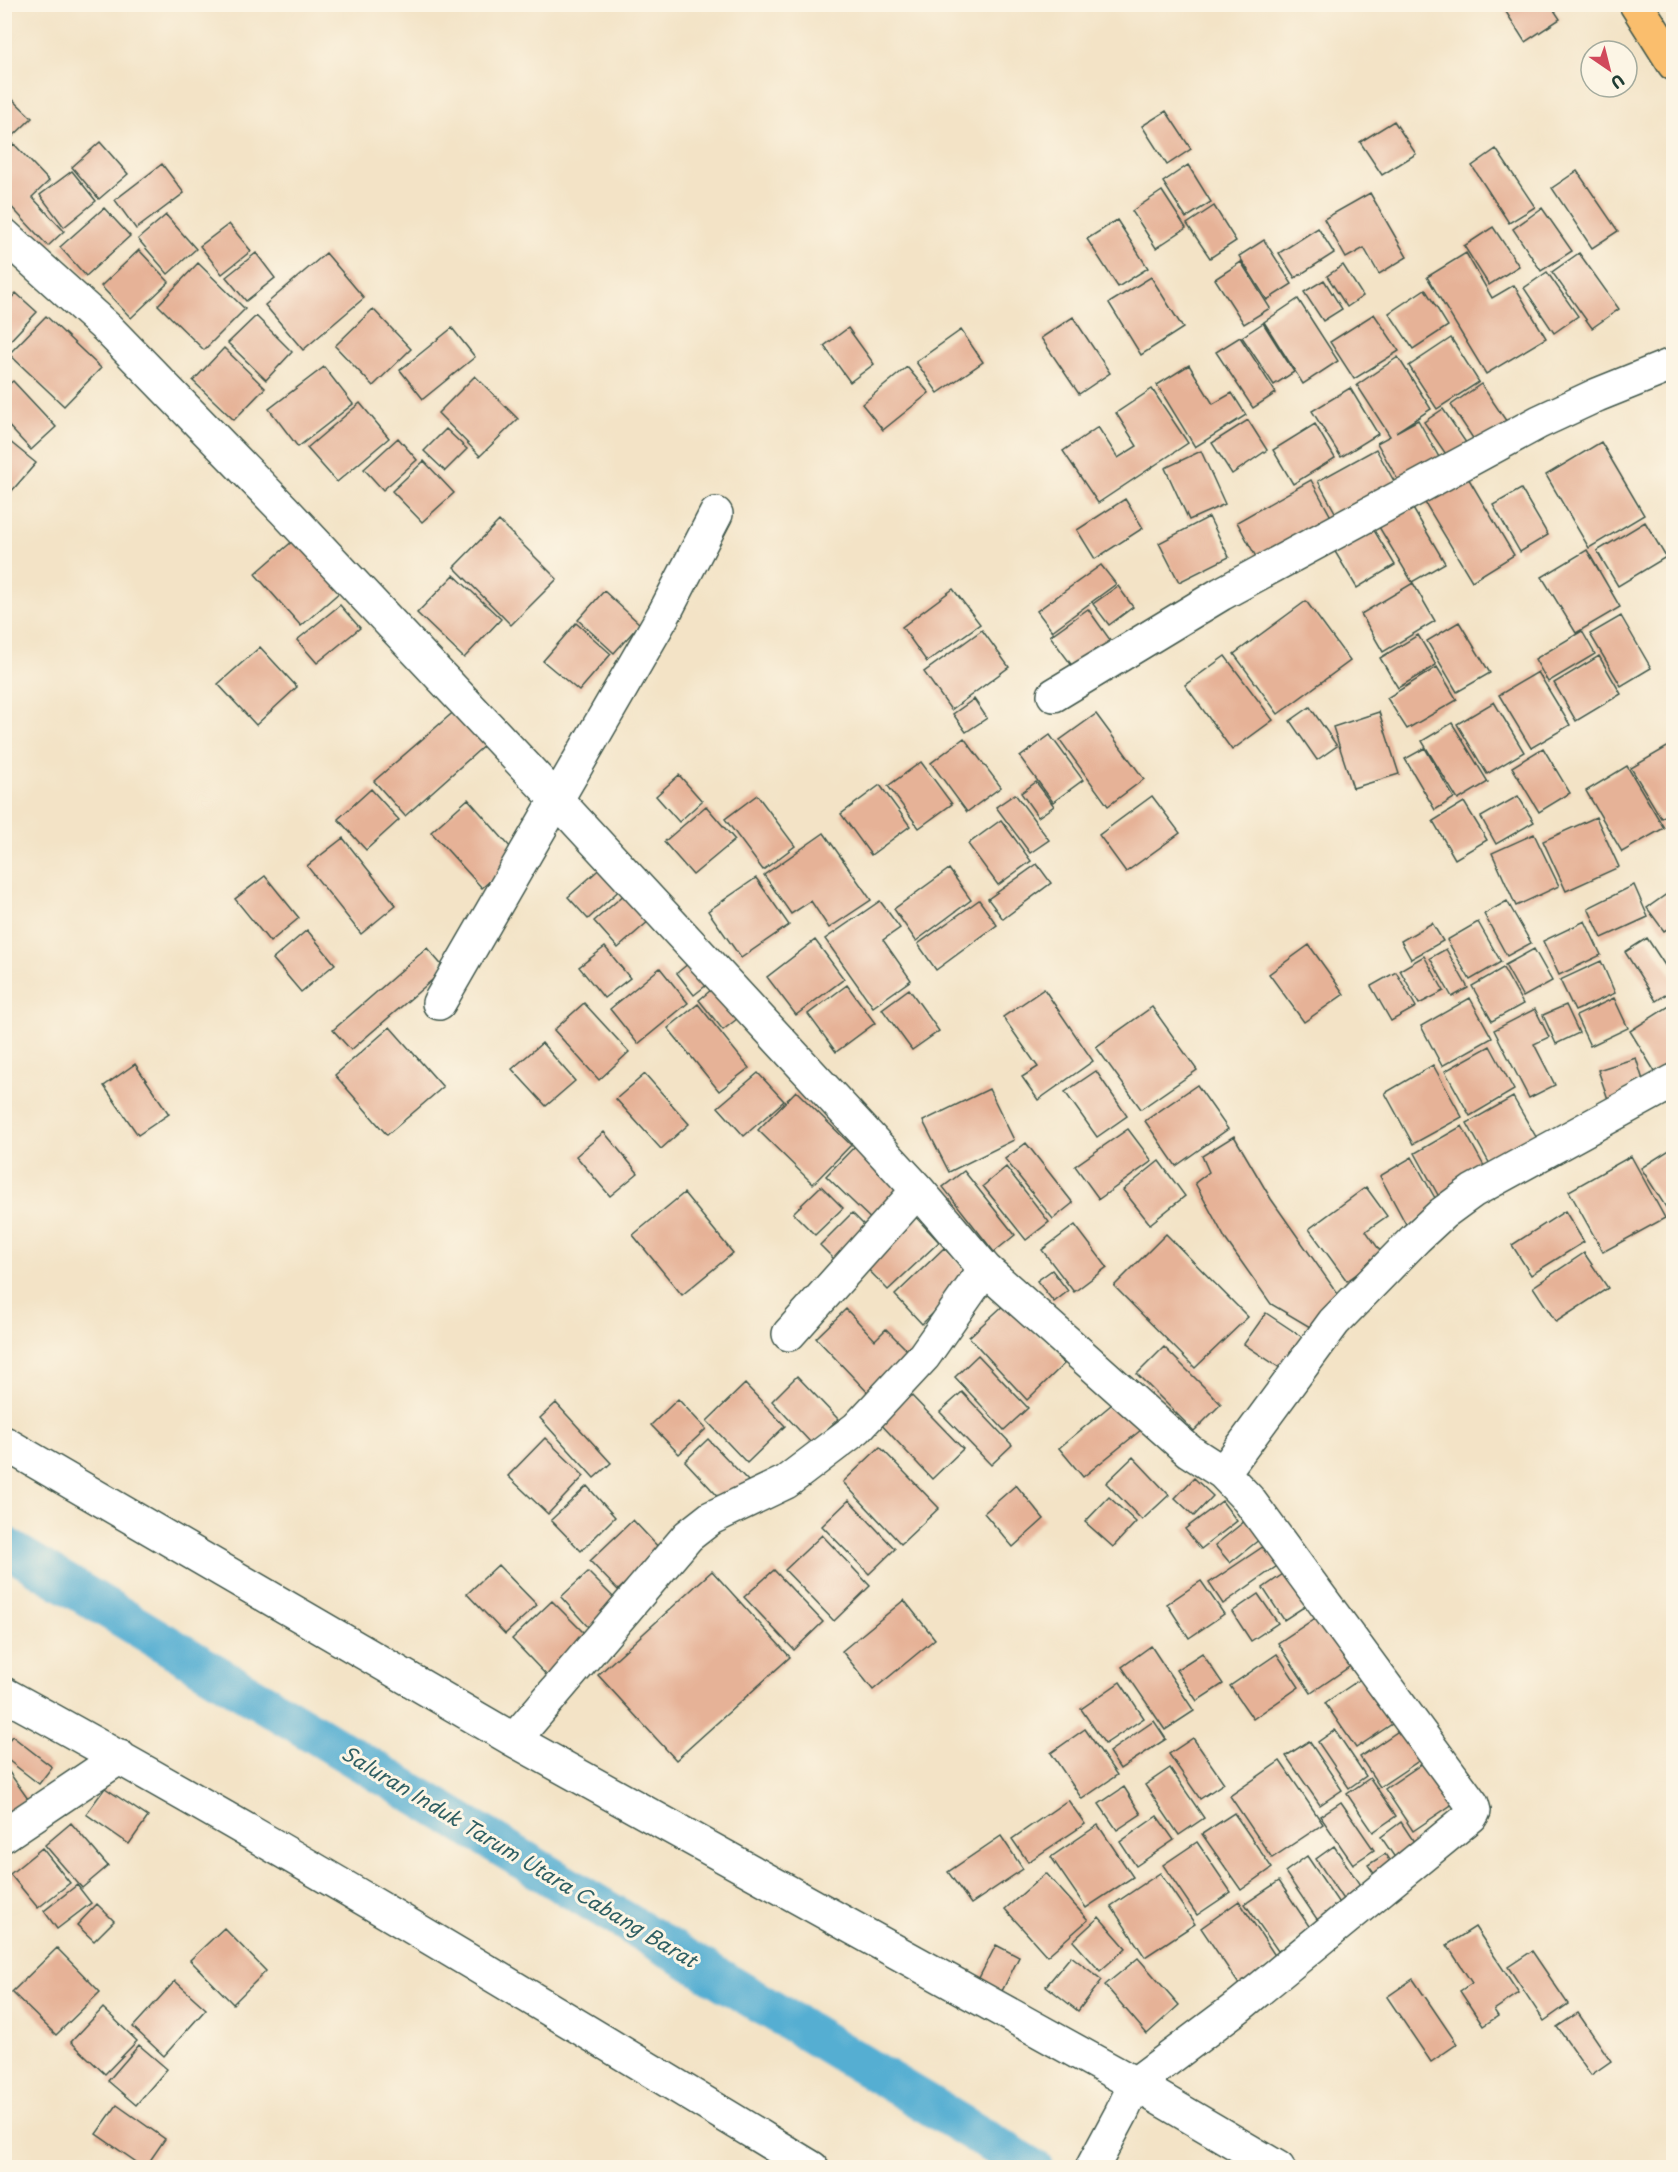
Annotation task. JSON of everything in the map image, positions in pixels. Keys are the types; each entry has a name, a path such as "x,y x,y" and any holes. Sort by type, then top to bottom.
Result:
{"main road":[{"path":"1636,4 1674,64"}],"street":[{"path":"4,235 107,328 284,510 556,799 918,1190 986,1269 1189,1450 1223,1473 1255,1508 1472,1804 1474,1811 1471,1816 1239,2006 1135,2084 1092,2168"},
{"path":"1054,695 1221,594 1539,422 1597,395 1674,364"},
{"path":"440,1003 664,614 716,514"},
{"path":"1223,1473 1334,1322 1443,1213 1473,1191 1674,1081"},
{"path":"789,1334 918,1190"},
{"path":"514,1740 694,1531 711,1518 786,1482 857,1428 924,1356 986,1269"},
{"path":"4,1443 514,1740 1135,2084 1278,2168"},
{"path":"4,1694 120,1757 477,1964 812,2168"},
{"path":"4,1835 120,1757"}],"building":[{"path":"1501,4 1550,4 1560,19 1525,42"},
{"path":"4,91 32,118 8,141 4,138"},
{"path":"1166,111 1191,149 1167,165 1142,126"},
{"path":"1394,121 1416,154 1382,175 1360,142"},
{"path":"100,142 128,174 99,199 72,167"},
{"path":"14,144 49,181 32,197 64,231 48,246 4,199 4,153"},
{"path":"1496,149 1535,207 1509,223 1472,166"},
{"path":"162,164 184,193 136,229 115,200"},
{"path":"1188,165 1211,202 1186,218 1163,182"},
{"path":"72,171 96,201 64,227 40,195"},
{"path":"1577,171 1618,231 1592,248 1552,188"},
{"path":"1162,191 1186,228 1156,248 1132,211"},
{"path":"1370,193 1407,257 1379,274 1364,248 1346,258 1324,219"},
{"path":"1214,206 1236,241 1210,258 1187,224"},
{"path":"104,208 130,236 86,276 60,247"},
{"path":"1542,208 1572,251 1541,271 1513,229"},
{"path":"166,215 196,249 168,274 138,239"},
{"path":"1117,220 1148,268 1118,287 1087,239"},
{"path":"229,224 251,251 222,274 200,246"},
{"path":"1493,227 1519,266 1489,285 1464,246"},
{"path":"1318,228 1334,253 1295,278 1279,253"},
{"path":"1264,240 1292,284 1267,300 1239,256"},
{"path":"139,250 169,282 131,318 101,286"},
{"path":"256,253 275,278 246,301 226,277"},
{"path":"326,253 364,298 303,350 265,305"},
{"path":"1466,253 1492,298 1514,285 1546,338 1486,374 1427,277"},
{"path":"1579,253 1619,309 1592,328 1552,272"},
{"path":"1241,262 1270,308 1244,324 1215,279"},
{"path":"198,263 245,309 204,350 158,305"},
{"path":"1343,265 1363,296 1347,307 1327,276"},
{"path":"1547,272 1578,316 1554,333 1524,288"},
{"path":"1151,277 1183,328 1141,355 1109,303"},
{"path":"1324,280 1342,309 1323,321 1304,292"},
{"path":"1425,289 1448,326 1413,349 1389,313"},
{"path":"16,293 37,312 4,347 4,306"},
{"path":"1298,299 1338,361 1303,384 1264,322"},
{"path":"373,309 411,349 373,386 335,346"},
{"path":"1374,314 1399,351 1354,379 1330,342"},
{"path":"46,316 101,368 64,406 9,354"},
{"path":"256,316 292,352 266,380 228,343"},
{"path":"1073,317 1110,373 1079,394 1041,338"},
{"path":"1263,323 1294,372 1274,385 1242,337"},
{"path":"452,328 475,357 423,399 400,370"},
{"path":"848,328 874,364 850,382 824,346"},
{"path":"961,330 983,362 938,393 916,362"},
{"path":"1240,337 1276,393 1253,408 1216,352"},
{"path":"1451,338 1479,382 1437,409 1409,366"},
{"path":"224,348 265,388 234,420 193,381"},
{"path":"1398,357 1431,409 1396,432 1418,420 1444,466 1403,489 1377,443 1390,436 1357,385"},
{"path":"1189,365 1213,404 1232,393 1246,415 1195,447 1157,385"},
{"path":"324,367 353,404 298,447 269,409"},
{"path":"907,367 929,393 883,430 862,404"},
{"path":"475,376 518,419 480,456 438,413"},
{"path":"13,381 56,427 31,450 4,421 4,388"},
{"path":"1481,384 1511,428 1480,449 1451,405"},
{"path":"1350,388 1378,434 1341,457 1312,411"},
{"path":"1152,389 1188,443 1098,503 1063,451 1098,427 1118,458 1137,446 1116,413"},
{"path":"360,403 389,438 337,482 307,448"},
{"path":"1443,409 1473,453 1454,466 1424,422"},
{"path":"1248,420 1267,450 1232,474 1212,443"},
{"path":"1315,424 1335,458 1293,484 1273,450"},
{"path":"446,429 467,449 445,471 424,451"},
{"path":"4,437 36,463 4,500"},
{"path":"398,438 417,460 383,490 364,469"},
{"path":"1601,442 1644,515 1589,548 1546,475"},
{"path":"1376,449 1399,490 1341,523 1318,481"},
{"path":"1201,451 1225,504 1189,520 1165,468"},
{"path":"424,461 454,493 422,522 392,491"},
{"path":"1467,476 1514,555 1472,581 1424,501"},
{"path":"1311,480 1335,524 1261,566 1237,522"},
{"path":"1521,489 1548,535 1520,552 1493,505"},
{"path":"1125,499 1143,528 1095,559 1077,530"},
{"path":"1412,507 1445,563 1412,582 1379,527"},
{"path":"1209,517 1229,557 1179,582 1159,543"},
{"path":"499,521 557,579 511,625 454,567"},
{"path":"1645,522 1666,557 1618,586 1597,551"},
{"path":"1372,527 1395,565 1357,588 1334,550"},
{"path":"303,532 349,584 301,626 255,574"},
{"path":"1587,550 1620,607 1576,633 1542,577"},
{"path":"1101,565 1116,584 1052,631 1037,611"},
{"path":"454,575 501,619 464,658 417,613"},
{"path":"1413,583 1435,621 1383,652 1361,614"},
{"path":"1118,586 1133,607 1109,625 1093,604"},
{"path":"953,589 980,624 927,662 902,627"},
{"path":"604,591 640,624 614,653 578,620"},
{"path":"1306,601 1350,661 1278,714 1234,654"},
{"path":"340,605 360,628 317,663 297,640"},
{"path":"1088,609 1113,644 1076,671 1050,636"},
{"path":"1621,616 1651,668 1621,686 1590,634"},
{"path":"1459,622 1490,673 1457,692 1427,641"},
{"path":"576,623 611,654 579,691 543,661"},
{"path":"982,630 1009,667 951,710 924,672"},
{"path":"1582,631 1595,654 1548,682 1535,659"},
{"path":"1418,635 1436,665 1398,688 1380,658"},
{"path":"260,647 297,687 256,725 218,684"},
{"path":"1225,656 1273,720 1232,750 1185,685"},
{"path":"1599,656 1621,694 1576,721 1554,683"},
{"path":"1437,667 1457,700 1407,729 1387,698"},
{"path":"1538,672 1570,725 1531,748 1499,695"},
{"path":"974,699 987,718 966,732 953,714"},
{"path":"1494,702 1524,752 1487,774 1457,724"},
{"path":"1310,707 1337,746 1317,760 1290,721"},
{"path":"457,709 487,743 405,816 374,781"},
{"path":"1379,712 1399,774 1353,788 1333,727"},
{"path":"1096,714 1144,779 1108,806 1060,740"},
{"path":"1452,723 1488,782 1458,800 1422,741"},
{"path":"1050,735 1083,780 1053,802 1020,757"},
{"path":"964,738 1001,787 967,812 931,763"},
{"path":"1674,743 1674,811 1661,818 1631,768"},
{"path":"1425,748 1454,798 1435,810 1405,759"},
{"path":"1543,748 1570,793 1539,812 1512,767"},
{"path":"921,762 952,804 919,828 888,786"},
{"path":"1627,766 1664,828 1622,852 1586,791"},
{"path":"679,775 702,801 679,822 656,796"},
{"path":"1036,782 1054,806 1038,817 1021,793"},
{"path":"880,785 910,826 871,855 841,814"},
{"path":"371,789 399,820 366,850 338,819"},
{"path":"1015,794 1049,840 1030,853 996,807"},
{"path":"757,795 795,846 763,870 725,819"},
{"path":"1152,796 1180,833 1126,872 1099,835"},
{"path":"1518,796 1534,822 1496,844 1481,817"},
{"path":"468,799 518,856 482,888 431,832"},
{"path":"1464,802 1487,840 1455,859 1433,821"},
{"path":"706,806 735,840 693,875 664,842"},
{"path":"1596,817 1619,867 1566,891 1543,841"},
{"path":"1001,820 1031,861 998,885 968,844"},
{"path":"824,833 871,900 829,928 811,901 791,914 764,875"},
{"path":"1534,834 1559,886 1516,906 1492,853"},
{"path":"343,838 396,905 361,934 307,866"},
{"path":"605,864 625,885 588,919 568,897"},
{"path":"1037,864 1051,883 1003,919 988,899"},
{"path":"949,869 971,900 916,941 894,909"},
{"path":"265,876 299,918 270,942 235,899"},
{"path":"756,878 789,925 741,958 708,911"},
{"path":"1634,885 1648,917 1602,938 1588,908"},
{"path":"634,886 658,913 618,948 594,921"},
{"path":"1674,889 1674,925 1664,931 1647,908"},
{"path":"979,900 997,925 936,970 918,944"},
{"path":"880,901 900,928 883,940 911,980 873,1007 825,939"},
{"path":"1507,901 1531,943 1507,956 1484,914"},
{"path":"1585,921 1601,955 1559,975 1543,941"},
{"path":"1478,922 1501,962 1470,980 1447,940"},
{"path":"1432,923 1443,941 1411,959 1401,941"},
{"path":"307,930 335,964 301,992 273,959"},
{"path":"1647,938 1674,979 1674,989 1656,1001 1625,952"},
{"path":"815,940 844,979 796,1015 767,977"},
{"path":"1309,945 1344,994 1304,1022 1269,974"},
{"path":"605,947 630,978 604,998 579,967"},
{"path":"427,948 445,969 351,1050 333,1030"},
{"path":"1446,949 1468,988 1452,997 1430,958"},
{"path":"1534,949 1552,981 1523,997 1505,965"},
{"path":"1424,956 1444,991 1419,1004 1400,970"},
{"path":"695,958 713,980 694,995 677,973"},
{"path":"1601,961 1615,993 1575,1011 1560,980"},
{"path":"660,968 688,1003 638,1044 610,1009"},
{"path":"1503,968 1523,1004 1492,1021 1472,986"},
{"path":"1396,972 1416,1007 1391,1021 1371,986"},
{"path":"717,985 742,1015 723,1030 699,1000"},
{"path":"847,985 875,1023 836,1052 808,1014"},
{"path":"909,989 939,1031 912,1050 882,1009"},
{"path":"1044,989 1093,1061 1038,1100 1022,1077 1038,1067 1003,1017"},
{"path":"1470,998 1492,1038 1442,1066 1421,1026"},
{"path":"1614,998 1628,1028 1590,1046 1576,1016"},
{"path":"584,1003 629,1052 599,1080 554,1030"},
{"path":"1674,1003 1674,1079 1663,1085 1630,1031"},
{"path":"698,1004 749,1068 719,1091 668,1028"},
{"path":"1566,1005 1579,1033 1556,1044 1543,1015"},
{"path":"1152,1007 1197,1070 1141,1109 1096,1047"},
{"path":"1535,1009 1549,1037 1534,1044 1555,1085 1529,1098 1494,1030"},
{"path":"390,1027 443,1087 387,1135 335,1075"},
{"path":"542,1043 575,1081 546,1106 512,1069"},
{"path":"1490,1046 1514,1090 1470,1116 1445,1071"},
{"path":"1636,1058 1647,1093 1610,1105 1598,1070"},
{"path":"135,1064 169,1114 138,1135 104,1086"},
{"path":"1433,1065 1462,1117 1413,1144 1385,1093"},
{"path":"1096,1071 1127,1116 1097,1137 1065,1092"},
{"path":"758,1073 784,1101 744,1136 718,1107"},
{"path":"645,1074 689,1124 661,1149 616,1099"},
{"path":"1197,1085 1228,1129 1176,1166 1145,1121"},
{"path":"989,1089 1014,1140 949,1172 923,1121"},
{"path":"796,1091 851,1145 813,1184 758,1130"},
{"path":"1513,1097 1543,1149 1496,1175 1467,1123"},
{"path":"1462,1126 1490,1177 1443,1204 1415,1153"},
{"path":"1128,1129 1152,1161 1099,1199 1075,1166"},
{"path":"604,1132 638,1173 610,1196 576,1156"},
{"path":"1234,1136 1271,1199 1342,1300 1320,1333 1271,1304 1226,1240 1195,1183 1209,1172 1202,1156"},
{"path":"1026,1143 1073,1203 1053,1219 1005,1159"},
{"path":"856,1145 909,1197 879,1227 826,1176"},
{"path":"1674,1147 1674,1220 1641,1168"},
{"path":"1631,1156 1665,1218 1603,1252 1569,1191"},
{"path":"1412,1157 1440,1207 1407,1226 1380,1176"},
{"path":"1159,1161 1185,1196 1150,1224 1123,1190"},
{"path":"1006,1167 1049,1222 1026,1240 983,1186"},
{"path":"964,1171 1015,1235 994,1252 943,1187"},
{"path":"821,1186 843,1208 815,1235 793,1213"},
{"path":"1366,1187 1387,1216 1366,1231 1383,1255 1347,1281 1309,1229"},
{"path":"684,1193 733,1253 682,1295 633,1235"},
{"path":"1565,1211 1584,1242 1531,1275 1512,1245"},
{"path":"852,1213 871,1232 839,1264 820,1245"},
{"path":"912,1213 939,1242 888,1290 861,1262"},
{"path":"1075,1225 1107,1267 1074,1292 1042,1250"},
{"path":"1166,1234 1248,1317 1195,1368 1114,1286"},
{"path":"944,1248 971,1276 922,1324 895,1295"},
{"path":"1584,1253 1608,1288 1556,1322 1533,1287"},
{"path":"1052,1270 1068,1291 1054,1302 1037,1281"},
{"path":"1006,1303 1064,1364 1027,1400 969,1337"},
{"path":"846,1309 875,1340 886,1329 914,1357 872,1397 816,1338"},
{"path":"1266,1313 1305,1339 1283,1370 1244,1344"},
{"path":"1164,1347 1221,1404 1194,1431 1137,1374"},
{"path":"978,1355 1028,1408 1004,1430 955,1377"},
{"path":"797,1376 838,1419 812,1444 772,1401"},
{"path":"745,1384 785,1426 747,1463 707,1421"},
{"path":"962,1392 1012,1445 991,1465 940,1412"},
{"path":"909,1393 963,1449 932,1479 879,1422"},
{"path":"678,1399 706,1429 679,1454 651,1425"},
{"path":"1117,1400 1141,1430 1083,1477 1059,1448"},
{"path":"556,1403 611,1463 594,1478 540,1418"},
{"path":"545,1438 584,1476 548,1514 508,1476"},
{"path":"708,1439 750,1483 726,1505 685,1461"},
{"path":"880,1447 939,1508 901,1544 843,1482"},
{"path":"1133,1457 1169,1495 1142,1520 1106,1483"},
{"path":"1194,1478 1213,1496 1194,1516 1175,1498"},
{"path":"1016,1485 1044,1519 1013,1547 984,1513"},
{"path":"587,1486 615,1517 581,1551 551,1520"},
{"path":"1109,1497 1136,1522 1113,1547 1085,1522"},
{"path":"849,1500 895,1549 869,1574 822,1526"},
{"path":"1222,1501 1237,1521 1201,1549 1185,1529"},
{"path":"1250,1517 1265,1535 1230,1563 1215,1545"},
{"path":"633,1520 661,1550 618,1590 590,1561"},
{"path":"822,1535 870,1586 834,1621 785,1570"},
{"path":"1267,1544 1280,1564 1223,1604 1209,1583"},
{"path":"498,1565 537,1605 505,1634 467,1594"},
{"path":"774,1570 823,1622 794,1650 744,1597"},
{"path":"1289,1570 1310,1603 1284,1620 1263,1588"},
{"path":"712,1571 790,1657 676,1760 598,1675"},
{"path":"588,1572 617,1601 589,1628 561,1597"},
{"path":"1201,1581 1224,1614 1189,1638 1167,1604"},
{"path":"1258,1594 1278,1623 1251,1641 1232,1612"},
{"path":"904,1600 935,1639 873,1690 842,1651"},
{"path":"552,1601 590,1639 549,1678 512,1639"},
{"path":"1329,1609 1362,1658 1311,1693 1278,1643"},
{"path":"1151,1646 1194,1711 1165,1730 1122,1667"},
{"path":"1202,1653 1223,1684 1197,1701 1176,1670"},
{"path":"1277,1654 1299,1687 1253,1719 1230,1686"},
{"path":"1365,1676 1395,1722 1356,1748 1325,1703"},
{"path":"1120,1682 1144,1718 1105,1744 1081,1709"},
{"path":"1154,1721 1166,1739 1120,1769 1109,1752"},
{"path":"1403,1728 1423,1758 1380,1787 1360,1757"},
{"path":"1085,1729 1117,1775 1082,1799 1051,1753"},
{"path":"1335,1730 1366,1776 1349,1788 1318,1742"},
{"path":"12,1736 52,1767 39,1784 4,1757 4,1746"},
{"path":"1193,1738 1224,1783 1200,1799 1169,1754"},
{"path":"1309,1741 1342,1790 1320,1805 1286,1756"},
{"path":"1429,1759 1457,1801 1413,1831 1385,1789"},
{"path":"1280,1761 1323,1824 1272,1858 1230,1796"},
{"path":"4,1765 28,1799 4,1816"},
{"path":"1170,1768 1204,1818 1179,1835 1145,1785"},
{"path":"1370,1778 1396,1816 1373,1832 1347,1794"},
{"path":"1124,1787 1141,1814 1117,1830 1099,1804"},
{"path":"105,1788 148,1817 129,1844 86,1814"},
{"path":"1068,1800 1085,1824 1028,1862 1012,1839"},
{"path":"1341,1802 1374,1850 1353,1864 1320,1816"},
{"path":"1234,1813 1272,1868 1241,1890 1202,1834"},
{"path":"1157,1816 1174,1840 1136,1866 1120,1842"},
{"path":"1401,1822 1420,1851 1400,1865 1381,1837"},
{"path":"71,1823 108,1866 82,1888 45,1845"},
{"path":"1098,1825 1133,1877 1086,1908 1051,1857"},
{"path":"1001,1836 1023,1869 971,1904 948,1872"},
{"path":"1197,1842 1231,1892 1197,1915 1163,1865"},
{"path":"1334,1846 1366,1894 1348,1907 1316,1859"},
{"path":"42,1848 70,1883 38,1908 10,1874"},
{"path":"1385,1854 1398,1874 1382,1885 1368,1865"},
{"path":"1307,1856 1347,1915 1325,1931 1285,1872"},
{"path":"1046,1873 1088,1920 1047,1956 1005,1909"},
{"path":"1160,1873 1195,1924 1145,1957 1111,1906"},
{"path":"1279,1881 1311,1929 1278,1951 1245,1904"},
{"path":"77,1885 91,1903 57,1929 44,1911"},
{"path":"1239,1901 1278,1960 1240,1986 1201,1928"},
{"path":"97,1904 114,1921 94,1941 77,1925"},
{"path":"1099,1917 1126,1948 1100,1971 1073,1941"},
{"path":"1475,1927 1519,1993 1494,2010 1498,2016 1483,2026 1460,1991 1472,1983 1447,1945"},
{"path":"224,1928 266,1971 233,2004 190,1960"},
{"path":"996,1945 1019,1957 1002,1991 978,1980"},
{"path":"57,1948 100,1992 56,2035 12,1992"},
{"path":"1532,1951 1568,2004 1544,2021 1508,1967"},
{"path":"1071,1956 1102,1980 1078,2011 1046,1986"},
{"path":"1138,1958 1179,2005 1147,2034 1105,1985"},
{"path":"1413,1979 1457,2044 1431,2062 1387,1997"},
{"path":"175,1981 206,2009 164,2056 133,2027"},
{"path":"103,2008 137,2041 105,2074 71,2042"},
{"path":"1578,2013 1611,2061 1591,2075 1557,2027"},
{"path":"139,2045 167,2069 136,2105 108,2081"},
{"path":"117,2105 165,2139 145,2168 96,2134"}],"waterway":[{"name":"Saluran Induk Tarum Utara Cabang Barat","path":"4,1546 1033,2168"}]}
